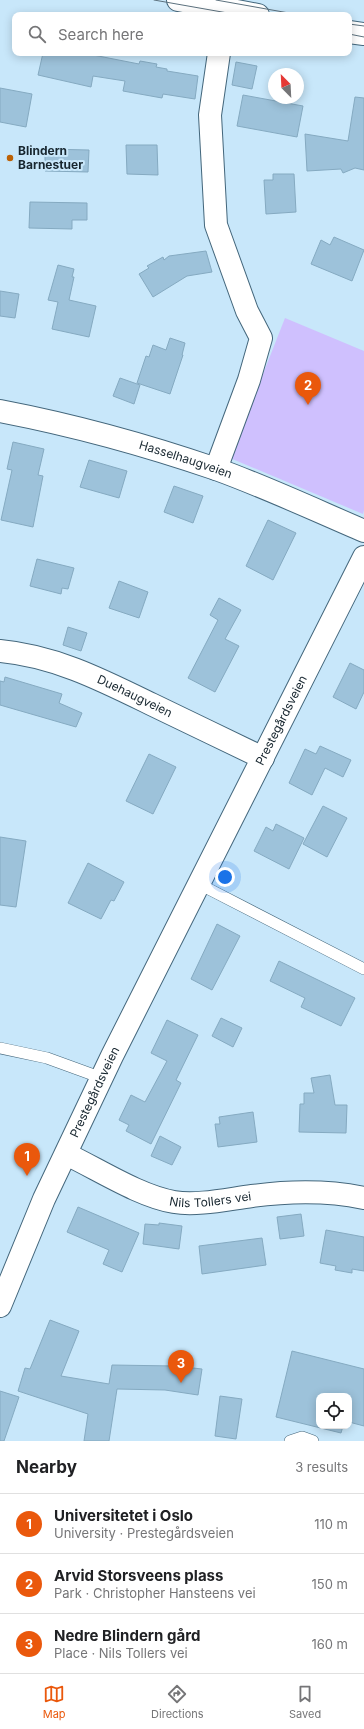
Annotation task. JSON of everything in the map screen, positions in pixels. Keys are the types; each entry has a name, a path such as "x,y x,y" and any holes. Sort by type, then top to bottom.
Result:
{"street":[{"path":"178,0 242,12"},
{"path":"352,32 364,34"},
{"path":"216,469 249,380 261,338 247,310 216,226 210,115 219,56"},
{"name":"Hasselhaugveien","path":"0,411 136,444 216,469 364,532"},
{"name":"Prestegårdsveien","path":"0,1306 25,1242 102,1078 364,557"},
{"name":"Duehaugveien","path":"0,651 27,654 51,660 88,674 263,758"},
{"name":"Nils Tollers vei","path":"66,1154 143,1192 175,1202 221,1200 293,1192 332,1192 364,1198"}],"lane":[{"path":"199,884 364,969"},
{"path":"0,1048 47,1058 102,1078"},
{"path":"290,1441 302,1437 313,1441"}],"shaded area":[{"path":"285,318 364,351 363,514 230,458"}],"building":[{"path":"42,56 98,56 139,64 140,61 157,64 156,67 167,69 167,71 198,76 195,99 163,94 162,98 123,91 125,81 93,76 91,87 38,75"},
{"path":"236,62 257,66 252,89 232,85"},
{"path":"0,88 32,94 26,127 0,122"},
{"path":"243,95 268,100 268,104 292,104 303,106 297,137 237,126"},
{"path":"355,97 364,98 364,170 355,168 343,173 341,169 307,171 305,134 348,141"},
{"path":"126,145 157,145 158,175 127,174"},
{"path":"45,149 89,150 88,172 45,171"},
{"path":"273,174 294,174 296,212 266,214 264,180 273,180"},
{"path":"30,202 87,203 87,220 72,220 72,229 29,228"},
{"path":"334,237 364,250 352,281 311,264 321,240 330,245"},
{"path":"206,251 212,272 187,276 153,297 139,274 149,268 147,266 163,257 164,260 169,256"},
{"path":"58,265 74,269 72,277 74,277 69,300 96,306 89,337 52,329 58,302 48,300"},
{"path":"0,291 19,294 15,318 0,316"},
{"path":"170,338 185,343 183,355 170,394 137,383 146,356 149,357 153,345 166,350"},
{"path":"120,378 140,385 134,404 113,396"},
{"path":"13,442 44,449 38,475 43,476 33,527 1,520 12,470 7,469"},
{"path":"89,460 127,471 119,498 80,487"},
{"path":"174,486 203,496 193,523 164,512"},
{"path":"268,520 296,533 273,580 246,566"},
{"path":"37,559 74,568 68,589 62,588 61,594 30,586"},
{"path":"119,581 148,592 139,618 109,608"},
{"path":"219,598 241,610 225,639 239,646 215,692 188,678 218,620 210,615"},
{"path":"68,627 87,633 81,651 63,645"},
{"path":"350,663 364,670 364,692 356,709 333,697"},
{"path":"5,677 62,694 59,703 82,713 76,727 0,705 0,681 4,682"},
{"path":"320,746 351,760 343,777 325,768 312,795 289,783 305,749 316,754"},
{"path":"149,754 176,767 153,814 126,801"},
{"path":"323,806 347,818 327,857 303,844"},
{"path":"276,824 304,838 289,869 254,851 266,827 273,831"},
{"path":"0,837 26,841 16,907 0,905"},
{"path":"88,863 124,882 114,901 111,900 101,919 68,903"},
{"path":"217,924 240,936 212,990 191,979"},
{"path":"279,961 355,998 341,1026 301,1007 305,998 270,981"},
{"path":"221,1018 242,1028 233,1047 212,1036"},
{"path":"167,1020 198,1035 176,1080 181,1083 151,1144 126,1131 129,1125 119,1120 131,1095 145,1102 167,1061 151,1053"},
{"path":"330,1075 335,1105 347,1105 346,1133 299,1132 300,1104 304,1104 304,1093 314,1093 311,1078"},
{"path":"253,1112 257,1142 218,1147 215,1124 220,1124 219,1117"},
{"path":"160,1136 181,1147 172,1165 151,1156"},
{"path":"78,1207 139,1233 122,1272 103,1264 109,1250 67,1232"},
{"path":"301,1214 304,1236 280,1239 277,1217"},
{"path":"159,1223 182,1226 179,1249 143,1244 145,1224 159,1225"},
{"path":"326,1230 364,1237 364,1271 352,1269 352,1273 335,1270 336,1266 320,1263"},
{"path":"262,1238 266,1265 202,1274 199,1246"},
{"path":"50,1320 79,1331 61,1376 109,1384 112,1365 175,1366 202,1369 198,1395 165,1390 117,1389 109,1441 84,1441 88,1414 18,1391 25,1368 30,1369"},
{"path":"292,1351 364,1369 364,1426 352,1423 352,1393 316,1393 316,1427 276,1417"},
{"path":"0,1391 19,1397 4,1441 0,1441"},
{"path":"220,1396 242,1399 236,1439 215,1436"},
{"path":"325,1429 342,1429 341,1433"}],"tram line":[{"path":"154,0 222,12"},
{"path":"216,0 283,12"},
{"path":"352,24 364,26"},
{"path":"352,35 364,37"}],"place":[{"name":"Blindern Barnestuer","path":"10,158"},
{"name":"Arvid Storsveens plass","path":"308,405"},
{"name":"Universitetet i Oslo","path":"27,1176"},
{"name":"Nedre Blindern gård","path":"181,1383"}]}
